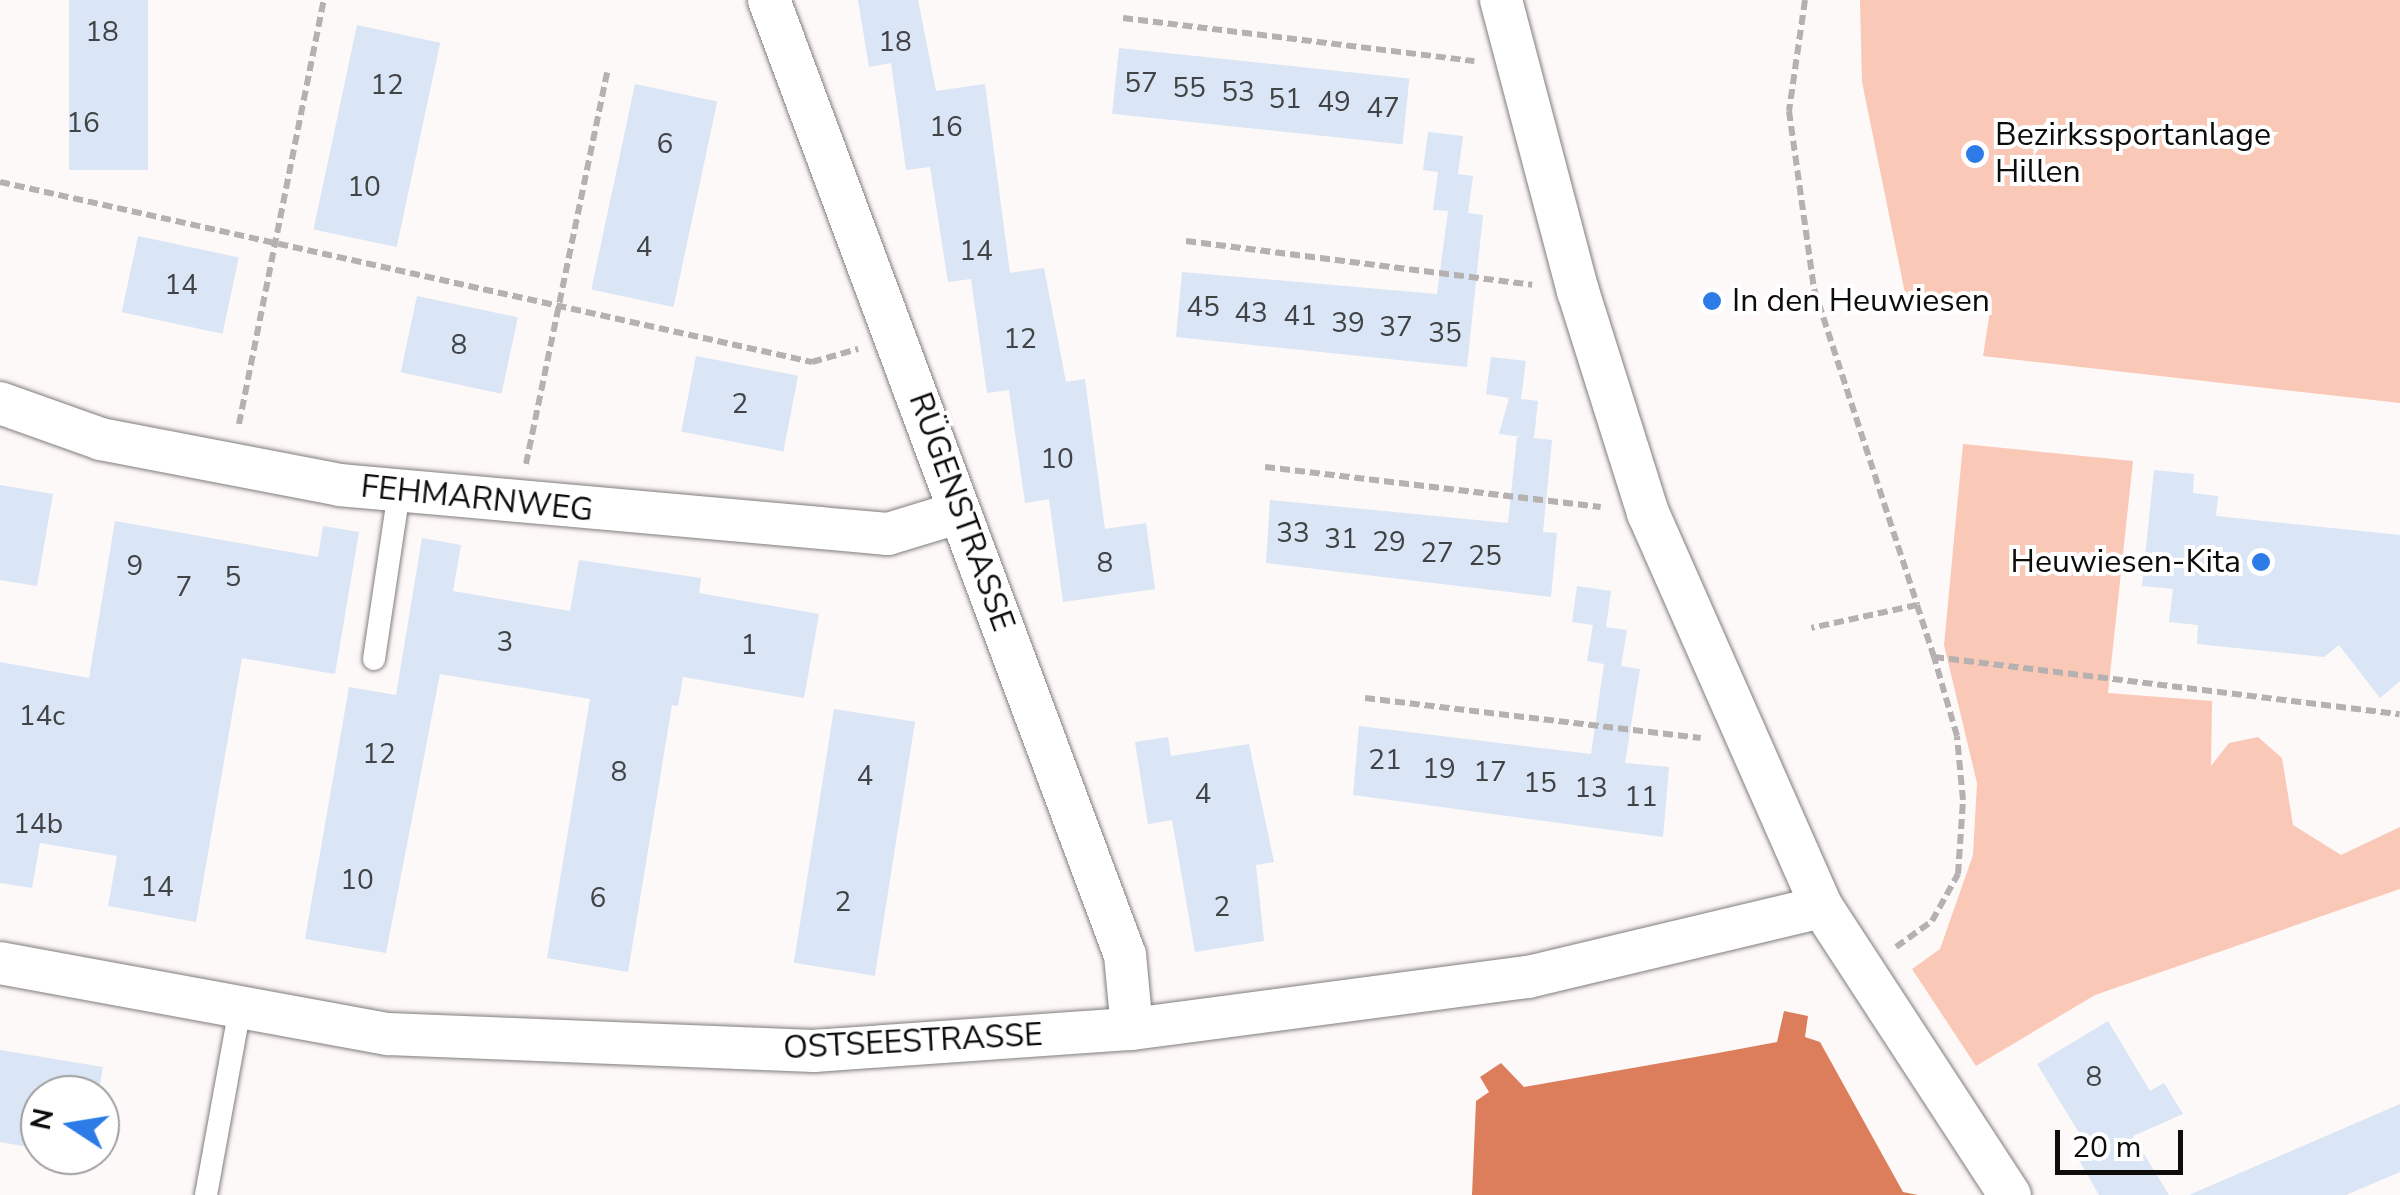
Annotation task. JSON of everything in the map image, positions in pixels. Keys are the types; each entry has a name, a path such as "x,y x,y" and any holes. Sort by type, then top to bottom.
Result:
{"street":[{"name":"RÜGENSTRASSE","path":"769,0 898,337 1125,955 1132,1029"},
{"path":"1501,0 1514,66 1578,291 1648,513 1822,907 2010,1195"},
{"name":"FEHMARNWEG","path":"0,403 101,439 399,491 888,534 960,512"},
{"name":"OSTSEESTRASSE","path":"0,963 388,1034 814,1051 1132,1029 1528,977 1822,907"}],"lane":[{"path":"374,658 399,491"},
{"path":"206,1195 240,1007"}],"path":[{"path":"231,464 324,0"},
{"path":"1805,0 1788,111 1814,289 1934,657 1957,736 1963,800 1958,874 1932,920 1863,970"},
{"path":"1123,18 1514,66"},
{"path":"518,504 607,72"},
{"path":"0,182 812,362 898,337"},
{"path":"1186,241 1578,291"},
{"path":"1265,467 1648,513"},
{"path":"1811,628 1918,605"},
{"path":"1934,657 2400,714"},
{"path":"1365,698 1751,744"}],"shaded area":[{"path":"1860,0 2400,0 2400,403 1983,356 1990,311 1907,303 1862,82"},
{"path":"1963,444 2133,461 2108,693 2212,701 2211,766 2229,743 2258,737 2282,758 2293,825 2341,855 2400,827 2400,889 2095,995 1976,1066 1912,969 1940,949 1973,855 1977,783 1944,645"},
{"path":"1784,1011 1808,1016 1805,1037 1820,1042 1903,1192 1918,1195 1472,1195 1476,1101 1489,1092 1480,1077 1501,1063 1524,1087 1718,1053 1777,1042"}],"building":[{"path":"69,0 148,0 148,170 69,170"},
{"path":"858,0 918,0 936,91 985,84 1010,273 1044,268 1066,382 1085,379 1105,529 1146,523 1155,589 1063,602 1049,499 1025,503 1009,390 987,393 971,279 948,282 930,167 906,170 891,63 869,67"},
{"path":"357,25 440,43 397,247 314,229"},
{"path":"1119,48 1409,79 1403,144 1112,114"},
{"path":"635,84 717,101 674,307 591,289"},
{"path":"1428,132 1463,136 1458,174 1473,176 1468,213 1483,215 1467,367 1176,337 1182,272 1437,294 1448,211 1433,210 1438,172 1423,170"},
{"path":"138,236 239,257 223,334 122,312"},
{"path":"417,296 518,317 502,394 401,372"},
{"path":"696,356 798,376 783,451 681,432"},
{"path":"1491,357 1526,361 1521,399 1538,401 1534,438 1552,440 1543,532 1557,533 1551,597 1266,563 1270,500 1508,523 1517,437 1523,437 1499,434 1509,398 1486,394"},
{"path":"2154,470 2194,474 2193,493 2218,496 2216,516 2400,535 2400,681 2380,698 2339,645 2324,657 2197,644 2198,625 2169,622 2173,589 2142,586"},
{"path":"0,485 53,494 37,586 0,580"},
{"path":"115,521 318,557 323,526 359,532 335,674 242,658 196,922 108,906 117,856 40,843 32,888 0,883 0,662 89,678"},
{"path":"422,538 461,545 453,591 570,611 579,560 701,578 699,593 819,614 804,698 683,677 678,706 672,705 628,972 547,958 590,699 440,674 386,953 305,939 349,687 396,695"},
{"path":"1577,586 1611,591 1606,627 1627,630 1621,666 1640,669 1625,763 1669,767 1663,837 1353,795 1359,726 1591,754 1604,664 1587,661 1593,625 1572,622"},
{"path":"834,709 915,722 875,976 794,963"},
{"path":"1168,737 1171,756 1249,744 1274,862 1256,865 1264,941 1195,952 1172,820 1148,824 1135,742"},
{"path":"2108,1021 2150,1091 2164,1083 2183,1114 2133,1136 2169,1195 2099,1195 2079,1160 2092,1154 2037,1064"},
{"path":"0,1050 103,1067 102,1075 20,1075 20,1146 0,1142"},
{"path":"2400,1104 2400,1172 2346,1195 2189,1195"}],"place":[{"name":"Bezirkssportanlage Hillen","path":"1975,154"},
{"name":"In den Heuwiesen","path":"1712,301"},
{"name":"Heuwiesen-Kita","path":"2261,562"}]}
